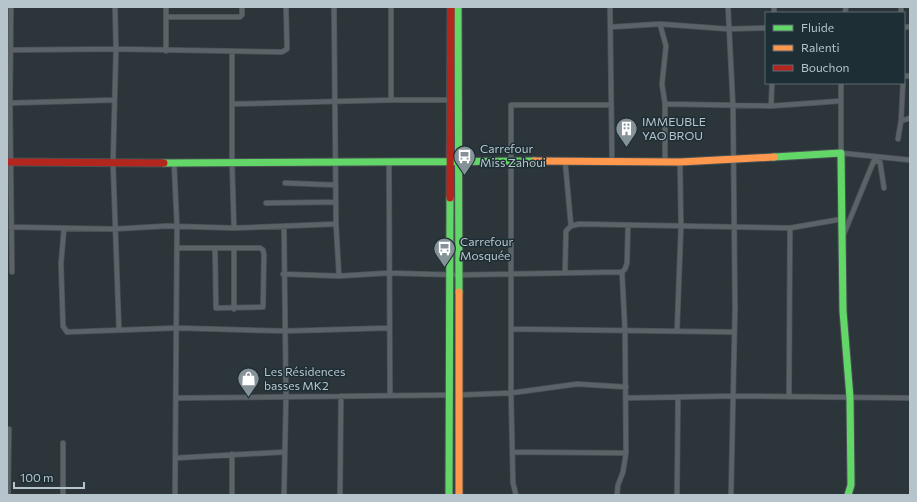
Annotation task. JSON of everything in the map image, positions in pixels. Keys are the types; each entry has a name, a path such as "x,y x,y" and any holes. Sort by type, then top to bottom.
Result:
{"street":[{"path":"11,7 8,162 12,272"},
{"path":"115,7 116,49 113,163 118,330"},
{"path":"166,7 166,51"},
{"path":"166,17 240,17 242,15 242,7"},
{"path":"11,50 116,49 285,52 287,49 286,7"},
{"path":"334,7 336,224 339,276"},
{"path":"391,7 392,100"},
{"path":"451,7 451,100 458,275 459,495"},
{"path":"448,495 450,274 458,7"},
{"path":"610,7 612,161"},
{"path":"728,7 733,106 734,227 731,495"},
{"path":"611,27 660,24 728,29 765,28"},
{"path":"660,24 666,46 662,84 665,104 665,162"},
{"path":"232,52 232,162 234,228"},
{"path":"771,106 772,84"},
{"path":"840,84 843,311 850,398 851,485 848,495"},
{"path":"898,139 903,84"},
{"path":"9,103 114,100"},
{"path":"232,104 335,100 451,100"},
{"path":"665,104 771,106 840,101"},
{"path":"516,495 512,483 510,393 511,105 612,105"},
{"path":"900,121 910,118"},
{"path":"8,162 389,162 454,160 680,162 841,153 875,159 910,160"},
{"path":"875,159 880,162 884,188"},
{"path":"842,240 855,204 875,159"},
{"path":"565,160 571,226"},
{"path":"174,162 177,226 177,398 175,495"},
{"path":"389,162 390,394"},
{"path":"677,331 681,226 680,162"},
{"path":"285,183 336,185"},
{"path":"266,204 336,202"},
{"path":"565,273 566,231 571,226 579,224 790,228 842,219"},
{"path":"11,227 114,229 177,226 234,228 336,224"},
{"path":"283,274 339,276 389,273 458,275 622,272 626,269 627,263 628,226"},
{"path":"284,227 283,274 286,396 284,495"},
{"path":"64,228 61,264 64,330 67,332 177,328 285,331 390,328"},
{"path":"789,397 790,228"},
{"path":"177,248 215,248 260,248 263,250 264,308 218,309 215,305 215,248"},
{"path":"234,248 234,309"},
{"path":"617,495 618,484 623,472 626,453 625,330 622,272"},
{"path":"511,329 734,332"},
{"path":"458,395 510,393 577,384 626,387"},
{"path":"177,398 390,394 450,395"},
{"path":"340,495 341,396"},
{"path":"626,398 733,396 910,398"},
{"path":"677,495 678,397"},
{"path":"8,495 9,428"},
{"path":"62,495 63,443"},
{"path":"176,458 284,452"},
{"path":"512,452 626,453"},
{"path":"232,454 232,495"}],"traffic: fast":[{"path":"458,7 459,292"},
{"path":"774,157 841,153 843,311 850,398 851,485 848,495"},
{"path":"164,163 534,161"},
{"path":"449,495 450,198"}],"traffic: slow":[{"path":"534,161 680,162 774,157"},
{"path":"459,292 459,495"}],"traffic: jam":[{"path":"450,198 451,7"},
{"path":"7,162 164,163"}],"place":[{"name":"IMMEUBLE YAO BROU","path":"627,148"},
{"name":"Carrefour Miss Zahoui","path":"465,176"},
{"name":"Carrefour Mosquée","path":"444,268"},
{"name":"Les Résidences basses MK2","path":"248,398"}]}
